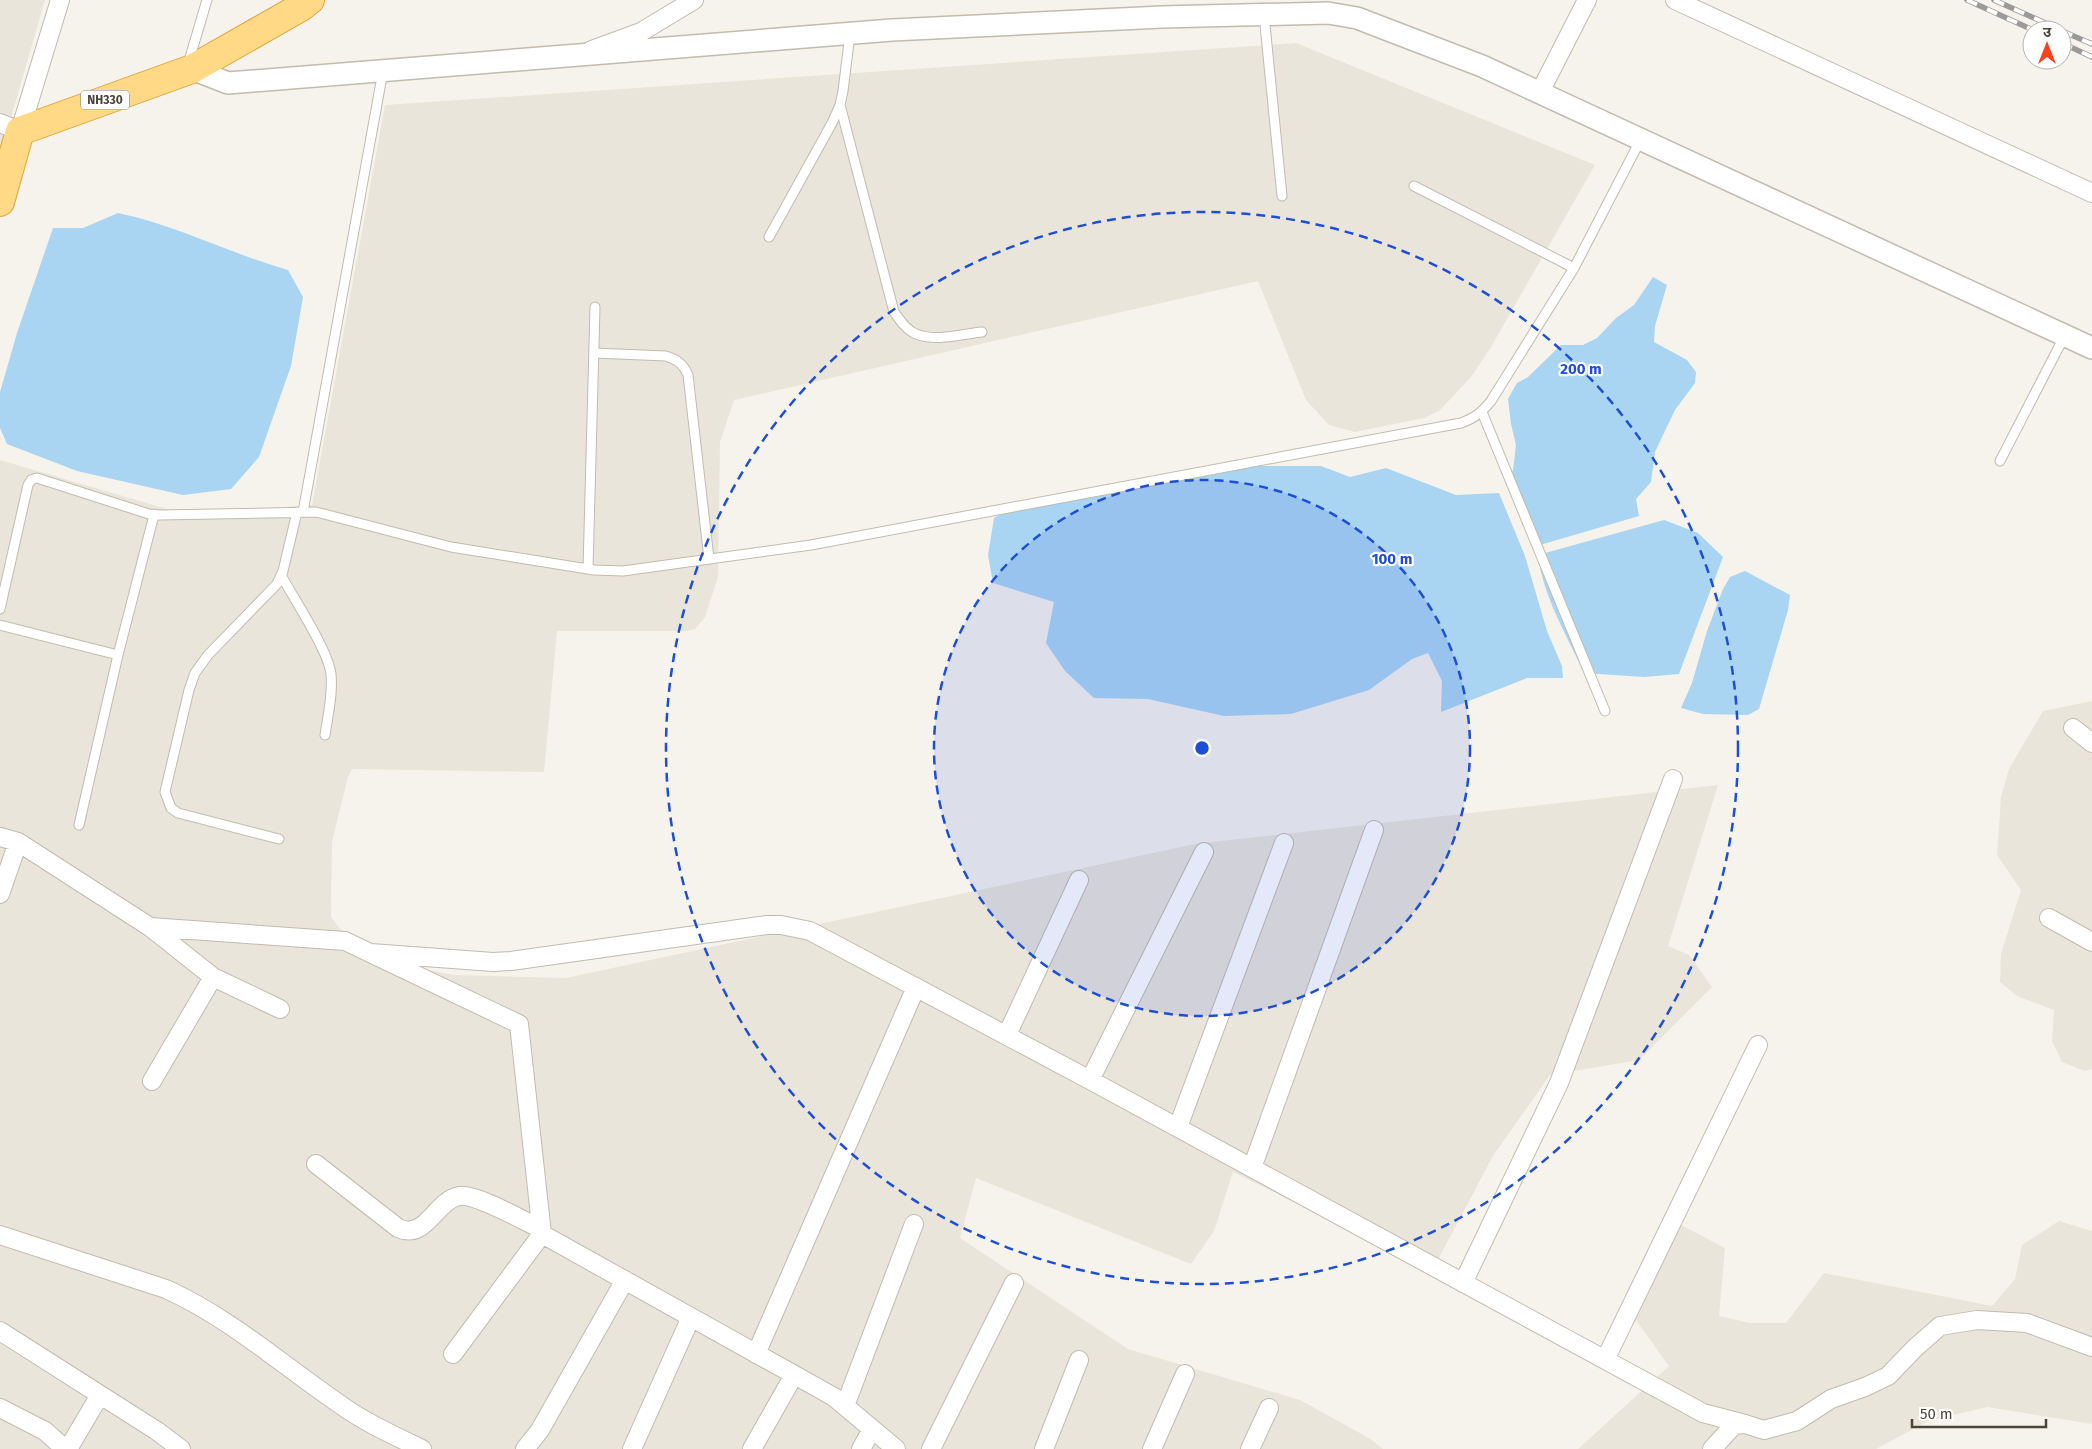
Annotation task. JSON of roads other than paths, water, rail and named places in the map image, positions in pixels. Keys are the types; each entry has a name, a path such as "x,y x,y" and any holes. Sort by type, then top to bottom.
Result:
{"highway":[{"name":"NH330","path":"10,127 189,70 301,7 310,0"},
{"path":"0,202 10,127"}],"street":[{"path":"10,127 60,0"},
{"path":"572,57 642,32 694,0"},
{"path":"1540,92 1587,0"},
{"path":"1674,0 2092,193"},
{"path":"189,70 228,83 850,34 1153,17 1328,13 1357,18 1482,66 2092,348"},
{"path":"2072,728 2092,744"},
{"path":"1463,1283 1559,1083 1673,779"},
{"path":"1252,1168 1374,830"},
{"path":"0,837 18,842 150,927 213,977 280,1009"},
{"path":"0,894 18,842"},
{"path":"1178,1128 1284,843"},
{"path":"1090,1080 1204,852"},
{"path":"1007,1036 1079,880"},
{"path":"2049,918 2092,942"},
{"path":"371,953 502,961 781,924 810,931 1090,1080 1703,1413 1764,1430 1796,1422 1830,1399 1865,1387 1888,1376 1940,1326 1977,1320 2027,1323 2092,1347"},
{"path":"150,927 345,941 519,1024 541,1231 452,1354"},
{"path":"152,1081 213,977"},
{"path":"756,1354 916,987"},
{"path":"1605,1360 1758,1045"},
{"path":"316,1164 398,1228 405,1231 418,1229 452,1199 459,1196 474,1198 541,1231 834,1397 896,1449"},
{"path":"845,1406 914,1224"},
{"path":"0,1235 166,1289 186,1298 214,1314 366,1422 422,1449"},
{"path":"525,1449 540,1430 625,1280"},
{"path":"932,1449 1014,1283"},
{"path":"632,1449 691,1317"},
{"path":"0,1331 157,1431 181,1449"},
{"path":"1044,1449 1079,1360"},
{"path":"1152,1449 1184,1374"},
{"path":"752,1449 794,1375"},
{"path":"0,1408 45,1431 66,1449 100,1395"},
{"path":"1250,1449 1269,1408"},
{"path":"1712,1449 1734,1425 1745,1424"},
{"path":"861,1449 872,1429"}],"lane":[{"path":"189,70 207,0"},
{"path":"1264,14 1282,196"},
{"path":"769,237 840,105 850,34"},
{"path":"279,839 178,813 171,808 165,792 189,690 195,673 208,655 277,584 281,575 300,512 383,71"},
{"path":"840,105 894,312 903,324 915,334 931,337 982,332"},
{"path":"0,609 28,485 31,480 37,478 154,514 300,512 329,514 452,546 588,569 623,571 810,545 1334,447 1473,419 1491,401 1574,268 1641,139"},
{"path":"1414,186 1574,268"},
{"path":"588,569 595,306"},
{"path":"2000,461 2065,335"},
{"path":"594,352 666,356 678,360 684,367 688,375 709,559"},
{"path":"1482,412 1606,711"},
{"path":"79,825 118,655 154,514"},
{"path":"281,575 326,657 331,673 331,691 325,735"},
{"path":"0,625 118,655"}],"water":[{"path":"118,213 182,232 288,270 303,297 291,366 259,457 231,489 183,495 77,471 7,444 0,428 0,392 17,333 53,228 83,228"},
{"path":"1653,277 1667,285 1655,326 1654,342 1687,360 1696,372 1695,383 1675,410 1655,452 1651,482 1636,499 1639,516 1533,547 1526,522 1508,488 1508,478 1513,470 1516,445 1508,399 1517,383 1528,377 1561,345 1583,345 1597,338 1616,318 1634,305"},
{"path":"1252,466 1321,466 1350,477 1386,468 1456,495 1499,493 1525,556 1547,631 1562,666 1563,678 1527,678 1441,712 1442,681 1428,653 1412,659 1369,690 1291,714 1224,716 1148,699 1094,698 1065,671 1046,643 1054,602 993,583 988,555 994,518 1019,504 1147,483 1195,478"},
{"path":"1664,520 1698,533 1723,557 1679,674 1644,677 1584,673 1550,601 1538,555"},
{"path":"1745,571 1790,595 1788,610 1759,709 1748,715 1703,714 1681,708 1692,683 1707,631 1723,589 1730,577"}],"railway":[{"path":"1967,0 2022,25"},
{"path":"1994,0 2039,20"},
{"path":"2072,35 2092,44"},
{"path":"2072,48 2092,57"}]}
